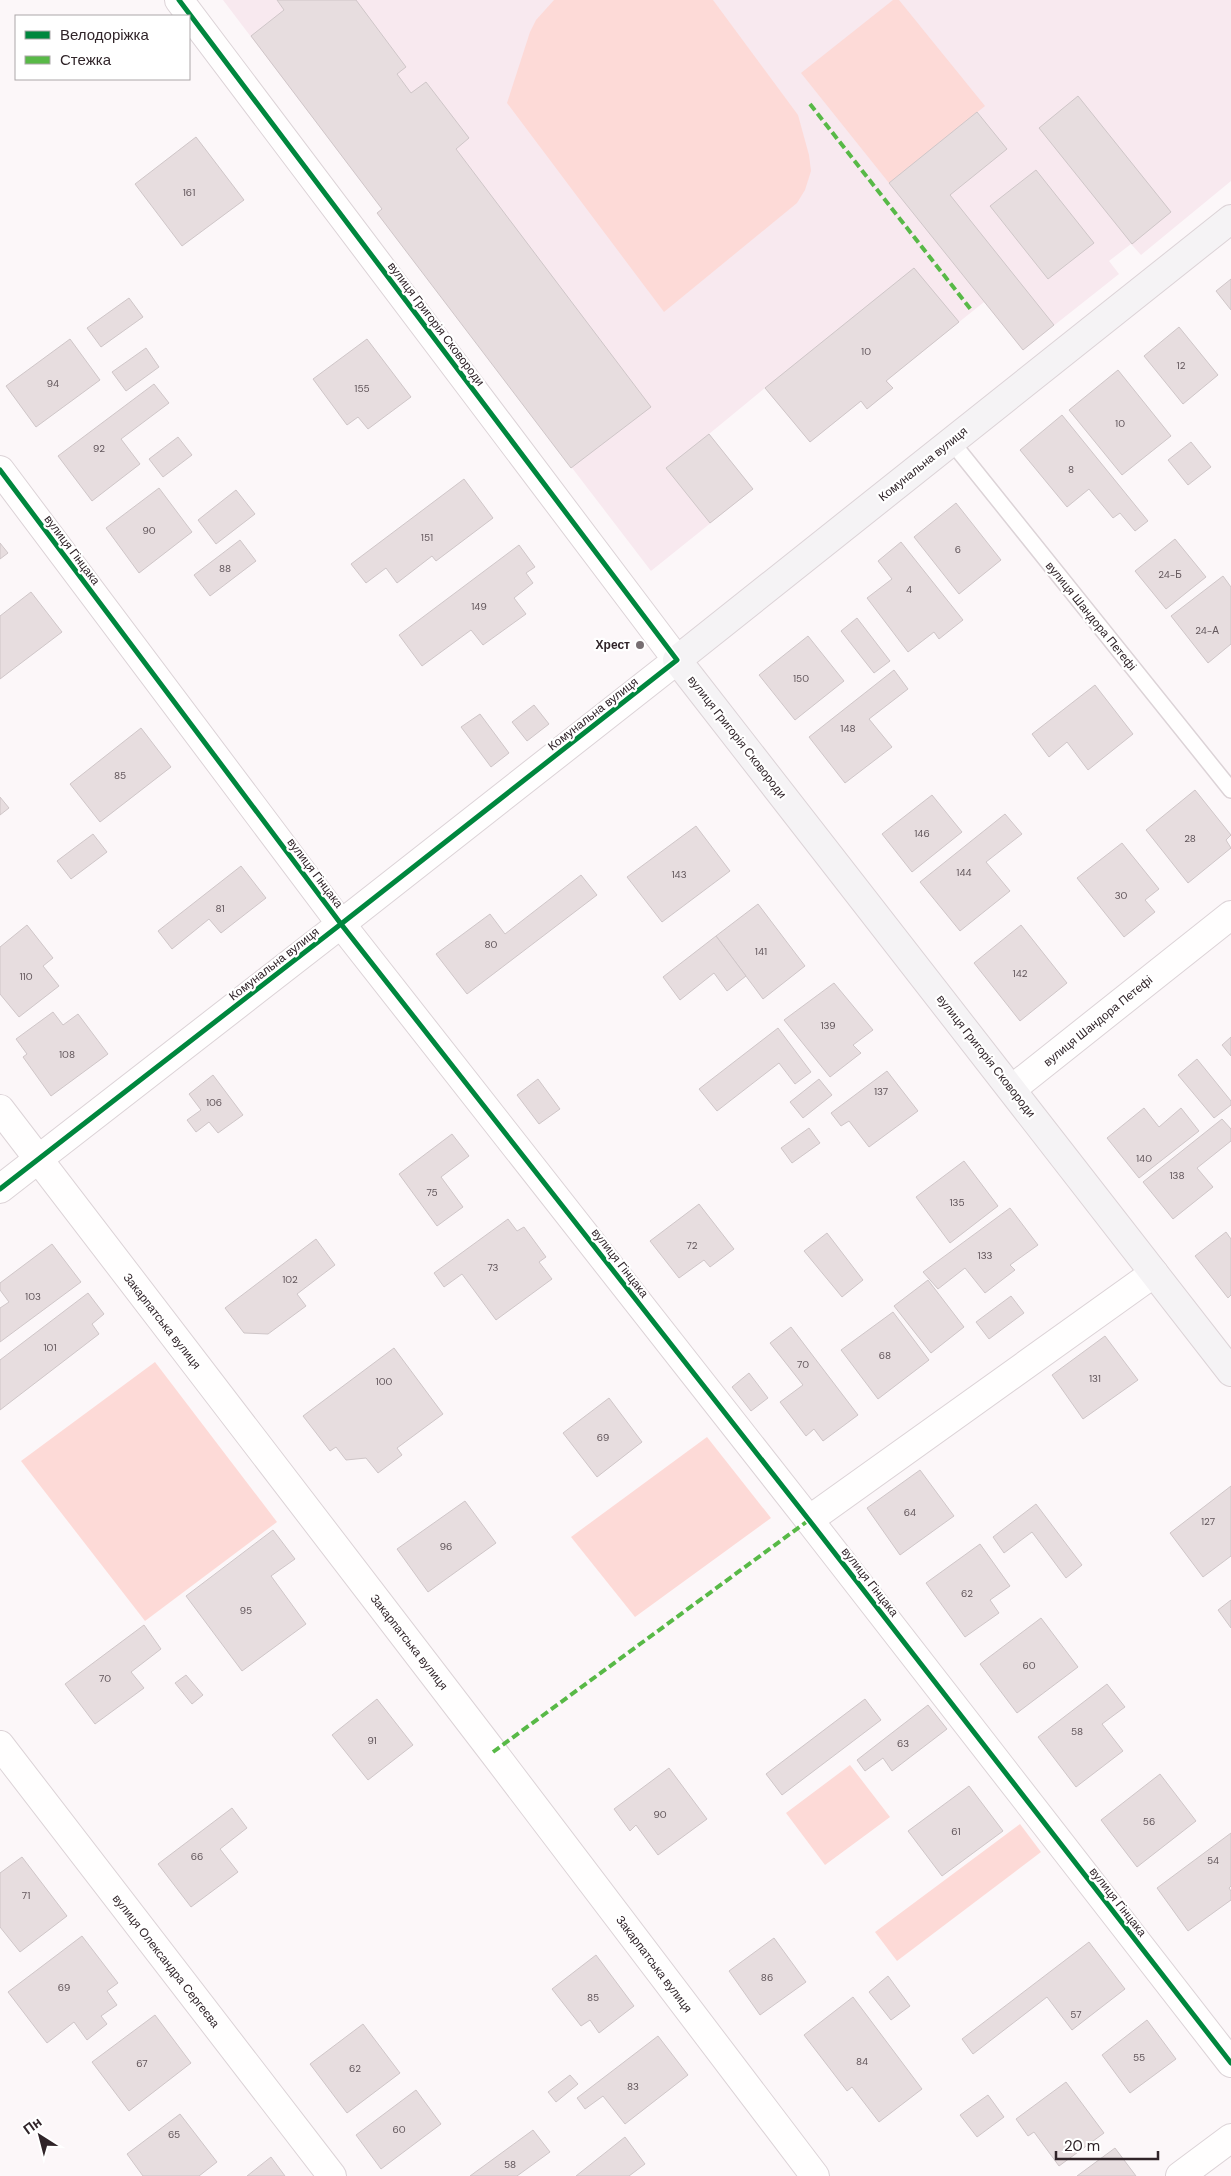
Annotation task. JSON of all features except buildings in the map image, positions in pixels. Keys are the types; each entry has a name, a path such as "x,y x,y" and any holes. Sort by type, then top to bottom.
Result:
{"main road":[{"name":"Комунальна вулиця","path":"677,660 1231,219"},
{"name":"вулиця Григорія Сковороди","path":"677,660 1231,1372"}],"street":[{"name":"вулиця Григорія Сковороди","path":"178,0 189,15"},
{"name":"вулиця Григорія Сковороди","path":"190,16 677,660"},
{"name":"вулиця Гінцака","path":"0,470 342,924 810,1520 1231,2064"},
{"name":"Комунальна вулиця","path":"0,1189 342,924 677,660"},
{"name":"вулиця Шандора Петефі","path":"1012,1089 1231,915"},
{"name":"Закарпатська вулиця","path":"0,1109 481,1736 815,2176"},
{"path":"810,1520 1154,1273"},
{"name":"вулиця Олександра Сергеєва","path":"0,1745 332,2176"},
{"path":"1180,2176 1231,2138"}],"lane":[{"name":"вулиця Шандора Петефі","path":"951,442 1231,790"}],"shaded area":[{"path":"223,0 1231,0 1231,181 1141,255 1131,244 1109,261 1119,274 1023,350 984,302 887,380 893,388 867,409 861,401 810,442 765,388 709,434 753,489 651,571 377,213 382,209"},
{"path":"554,0 713,0 798,115 809,155 811,171 805,190 797,203 664,312 507,103 530,32 536,20"},
{"path":"893,0 899,0 985,106 889,183 801,73"},
{"path":"155,1362 277,1522 145,1621 21,1461"},
{"path":"707,1437 771,1518 635,1617 571,1537"},
{"path":"850,1765 890,1817 825,1865 786,1813"},
{"path":"1020,1824 1041,1852 897,1961 875,1932"}],"marked path":[{"path":"810,104 972,311"},
{"path":"493,1752 809,1520"}],"cycle path":[{"path":"0,1189 677,660 179,0"},
{"path":"0,470 341,924 809,1520 1231,2063"}],"place":[{"name":"Хрест","path":"640,645"}]}
